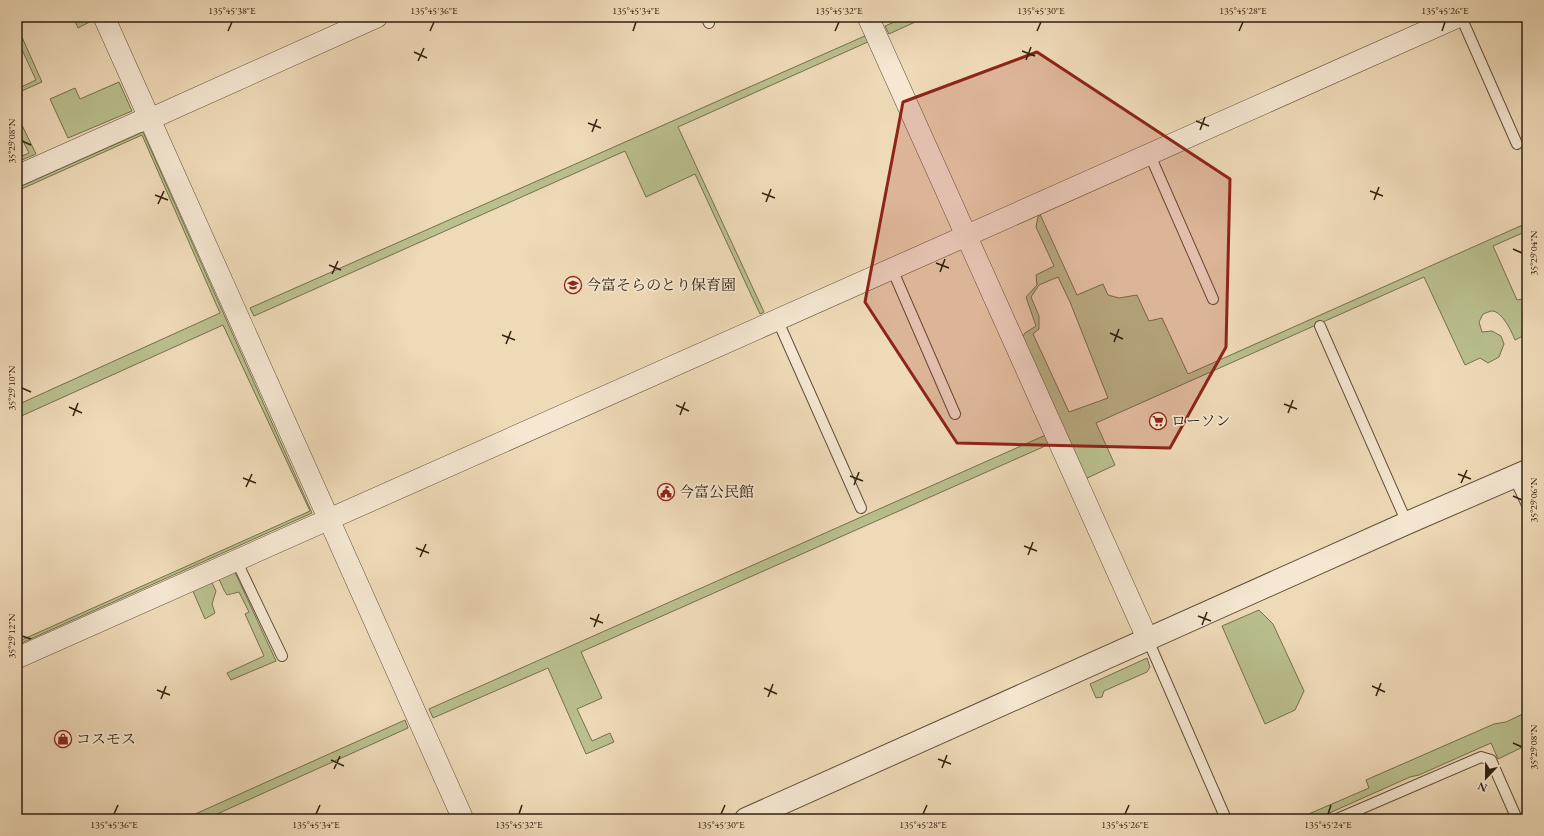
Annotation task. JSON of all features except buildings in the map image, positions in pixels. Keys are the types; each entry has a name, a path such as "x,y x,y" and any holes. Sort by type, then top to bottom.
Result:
{"street":[{"path":"104,17 463,819"},
{"path":"17,176 138,122 150,119 377,17"},
{"path":"868,17 1148,640"},
{"path":"17,658 966,236 1149,153 1459,17"},
{"path":"746,819 1521,474"}],"lane":[{"path":"1459,17 1517,144"},
{"path":"1149,153 1213,299"},
{"path":"892,269 955,414"},
{"path":"777,319 861,508"},
{"path":"1320,326 1408,523"},
{"path":"1521,474 1527,505"},
{"path":"236,560 282,656"},
{"path":"1148,640 1226,819"},
{"path":"1337,819 1481,756 1491,760 1517,819"}],"highlighted area":[{"path":"1037,52 1230,179 1226,347 1170,448 957,443 865,302 903,102"}],"green space":[{"path":"73,17 94,17 95,19 78,28"},
{"path":"906,17 926,17 889,34 885,26"},
{"path":"17,26 42,82 17,93 17,89 36,80 17,39"},
{"path":"867,35 870,41 678,127 764,312 760,314 695,174 646,197 625,151 254,316 250,308"},
{"path":"119,82 132,111 68,138 50,99 75,88 80,99"},
{"path":"17,115 36,154 17,162 17,158 29,153 17,129"},
{"path":"143,132 312,513 17,645 17,642 310,511 223,325 17,418 17,405 220,313 142,135 17,191 17,188"},
{"path":"1039,212 1077,295 1103,284 1108,295 1119,298 1137,295 1149,321 1162,318 1188,374 1527,223 1527,231 1493,246 1517,300 1523,299 1527,308 1527,334 1515,340 1506,322 1499,314 1492,311 1483,314 1479,322 1482,332 1492,331 1501,336 1504,344 1499,357 1488,363 1480,358 1465,365 1424,277 1096,423 1115,465 1085,479 1022,337 1025,333 1036,326 1026,297 1037,285 1036,275 1054,266 1036,227","holes":["1058,277 1070,302 1108,398 1069,412 1033,334 1039,329 1039,316 1031,297 1039,285"]},
{"path":"1048,434 1052,443 581,652 602,698 577,709 592,741 610,733 614,742 586,754 548,668 433,718 429,709"},
{"path":"234,570 276,661 231,680 227,673 264,656 245,614 249,612 239,592 227,595 218,577"},
{"path":"211,581 216,591 212,604 215,613 205,619 192,589"},
{"path":"1259,610 1273,624 1304,691 1295,710 1265,724 1222,626"},
{"path":"1147,658 1150,667 1147,672 1104,691 1102,697 1096,698 1090,684"},
{"path":"1527,712 1527,745 1498,759 1491,743 1316,819 1297,819 1369,788 1366,780 1494,724 1506,722"},
{"path":"405,720 408,728 206,819 184,819"}],"place":[{"name":"今富そらのとり保育園","path":"573,285"},
{"name":"ローソン","path":"1158,421"},
{"name":"今富公民館","path":"666,492"},
{"name":"コスモス","path":"63,739"}]}
